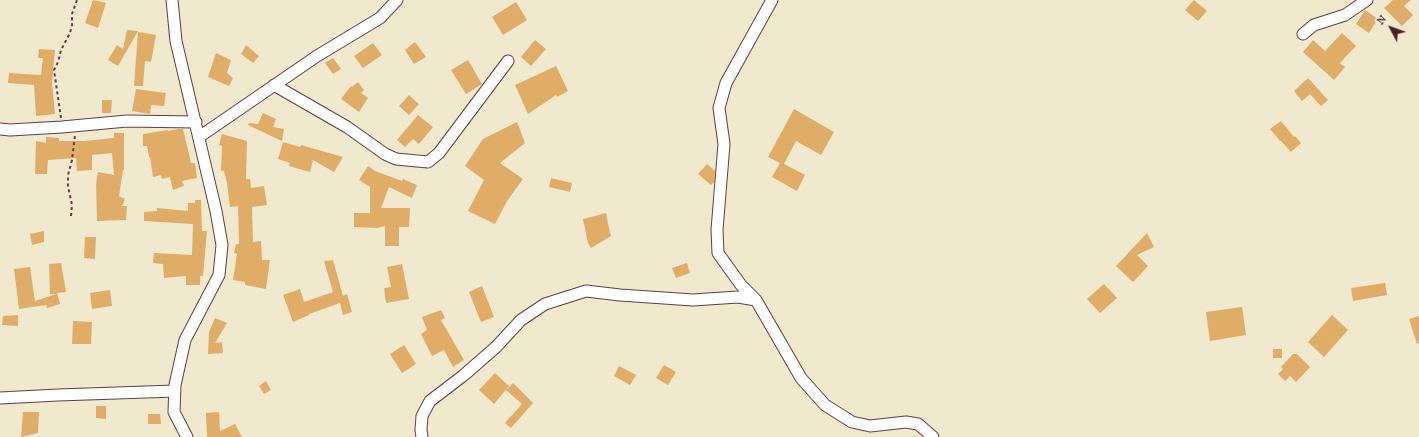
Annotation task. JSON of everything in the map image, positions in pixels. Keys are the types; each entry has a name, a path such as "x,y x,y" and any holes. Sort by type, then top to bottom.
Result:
{"street":[{"path":"172,0 176,41 196,122 222,245 218,275 185,340 175,385 174,412 187,437"},
{"path":"199,137 317,56 380,18 397,0"},
{"path":"772,0 726,84 719,108 724,144 717,230 718,253 741,285 756,300 801,378 825,405 852,422 870,426 906,422 918,424 933,437"},
{"path":"1303,34 1314,25 1345,16 1367,0"},
{"path":"274,85 347,127 385,154 396,159 428,162 439,153 508,61"},
{"path":"0,129 10,130 62,127 126,121 196,122"},
{"path":"422,437 422,416 430,401 464,375 496,347 521,320 545,304 586,290 620,295 693,300 738,297 756,300"},
{"path":"0,398 175,391"}],"path":[{"path":"62,127 54,70 61,50 70,33 72,14 77,0"},
{"path":"71,216 72,205 68,186 68,175 72,160 75,136 79,125"}],"building":[{"path":"93,0 106,3 98,28 85,23"},
{"path":"1194,0 1207,11 1198,21 1185,10"},
{"path":"1393,0 1411,0 1404,6 1413,15 1402,26 1384,8"},
{"path":"516,2 527,20 503,35 492,17"},
{"path":"1365,10 1378,19 1369,33 1356,24"},
{"path":"127,30 138,31 118,66 108,60 117,45 123,49"},
{"path":"138,32 156,35 151,62 145,61 143,86 134,86"},
{"path":"1342,33 1356,46 1340,63 1345,67 1334,80 1303,52 1313,40 1325,51"},
{"path":"535,40 546,49 531,66 521,57"},
{"path":"415,42 426,57 414,64 405,50"},
{"path":"373,43 382,55 363,68 354,56"},
{"path":"246,45 259,56 253,63 241,54"},
{"path":"39,49 55,50 52,83 55,114 36,116 34,85 8,83 9,73 41,75 43,58 38,58"},
{"path":"216,53 231,60 227,73 233,78 229,86 208,77"},
{"path":"333,58 341,69 333,74 325,63"},
{"path":"468,60 482,84 466,94 451,70"},
{"path":"556,66 568,91 557,97 556,95 528,114 515,85"},
{"path":"1308,78 1328,100 1321,106 1310,94 1302,101 1294,91"},
{"path":"358,82 364,90 361,93 368,98 359,112 341,99 351,86 352,87"},
{"path":"136,89 166,93 164,106 151,105 150,114 132,111"},
{"path":"409,95 419,104 409,115 399,106"},
{"path":"102,100 112,100 111,113 102,113"},
{"path":"794,109 834,132 821,155 796,141 784,164 805,175 797,191 772,177 780,163 768,157"},
{"path":"263,113 276,119 273,127 284,129 282,141 248,125 249,123 258,124"},
{"path":"418,115 433,127 419,144 413,139 405,147 397,140"},
{"path":"1281,121 1301,143 1291,152 1270,129"},
{"path":"517,122 525,143 500,163 523,179 507,201 495,224 468,211 484,180 465,166 483,139"},
{"path":"183,129 191,163 195,163 197,178 182,181 184,186 173,190 170,177 162,179 161,175 153,177 147,146 143,146 143,134"},
{"path":"114,133 124,133 124,170 119,196 125,199 122,206 127,206 126,220 97,221 96,184 98,172 114,175 112,153 92,155 92,170 77,171 76,158 48,160 47,174 35,174 36,141 46,143 46,137 59,138 59,141 84,141 114,138"},
{"path":"222,134 247,141 246,179 250,179 251,188 264,186 267,205 252,207 253,242 261,241 262,260 270,260 266,289 245,285 245,282 233,280 237,254 234,253 236,244 239,244 238,206 230,207 224,171 221,171 222,146 219,145"},
{"path":"283,142 300,147 301,145 343,157 334,172 313,160 310,172 289,166 290,163 278,159"},
{"path":"707,164 715,171 714,182 711,185 698,174"},
{"path":"368,166 375,171 402,181 403,179 417,185 412,198 389,187 381,208 410,208 409,227 399,227 399,246 385,246 385,226 377,228 354,227 354,213 370,213 370,187 359,180"},
{"path":"551,178 572,183 570,192 549,187"},
{"path":"195,200 201,200 202,231 207,231 203,276 200,276 200,285 186,285 186,276 164,278 163,264 153,263 154,253 192,255 193,224 144,221 144,212 157,211 157,208 188,211 188,203 195,203"},
{"path":"606,213 611,236 591,248 588,243 583,219"},
{"path":"44,231 44,242 32,245 30,234"},
{"path":"1147,233 1154,247 1137,255 1148,266 1133,282 1116,266"},
{"path":"85,237 96,237 95,259 84,258"},
{"path":"333,260 343,296 347,294 352,312 343,315 340,303 309,314 293,322 283,295 300,289 304,302 333,292 324,261"},
{"path":"61,263 66,292 57,293 60,304 47,308 46,305 19,309 14,269 30,267 35,301 56,294 50,294 49,264"},
{"path":"687,263 690,273 676,278 672,268"},
{"path":"402,264 409,299 386,303 384,288 391,287 387,267"},
{"path":"1385,283 1387,295 1353,301 1351,288"},
{"path":"1104,284 1117,298 1100,313 1087,299"},
{"path":"482,286 494,317 481,322 469,292"},
{"path":"110,290 112,306 92,309 90,293"},
{"path":"1242,307 1246,335 1210,341 1206,312"},
{"path":"441,310 445,318 441,320 464,360 453,367 444,350 432,356 421,334 427,330 422,317"},
{"path":"18,315 18,326 2,325 3,316"},
{"path":"1332,315 1348,330 1324,357 1308,342"},
{"path":"1419,316 1419,343 1417,344 1409,319"},
{"path":"215,318 227,323 215,343 222,342 223,353 208,354 209,332"},
{"path":"73,321 92,322 91,344 72,344"},
{"path":"404,345 416,364 402,373 390,354"},
{"path":"1273,349 1282,349 1282,358 1273,358"},
{"path":"1293,354 1297,354 1310,367 1296,382 1290,376 1285,381 1278,374 1283,369 1281,367"},
{"path":"664,365 676,372 668,385 656,378"},
{"path":"619,366 636,375 630,385 614,376"},
{"path":"495,373 509,386 494,404 479,390"},
{"path":"266,381 271,390 264,394 259,386"},
{"path":"513,383 533,403 511,428 505,423 522,404 506,390"},
{"path":"96,406 106,406 106,419 96,418"},
{"path":"23,412 39,412 38,433 21,437"},
{"path":"219,412 220,431 235,424 242,437 207,437 206,413"},
{"path":"148,414 160,414 161,424 148,424"}]}
